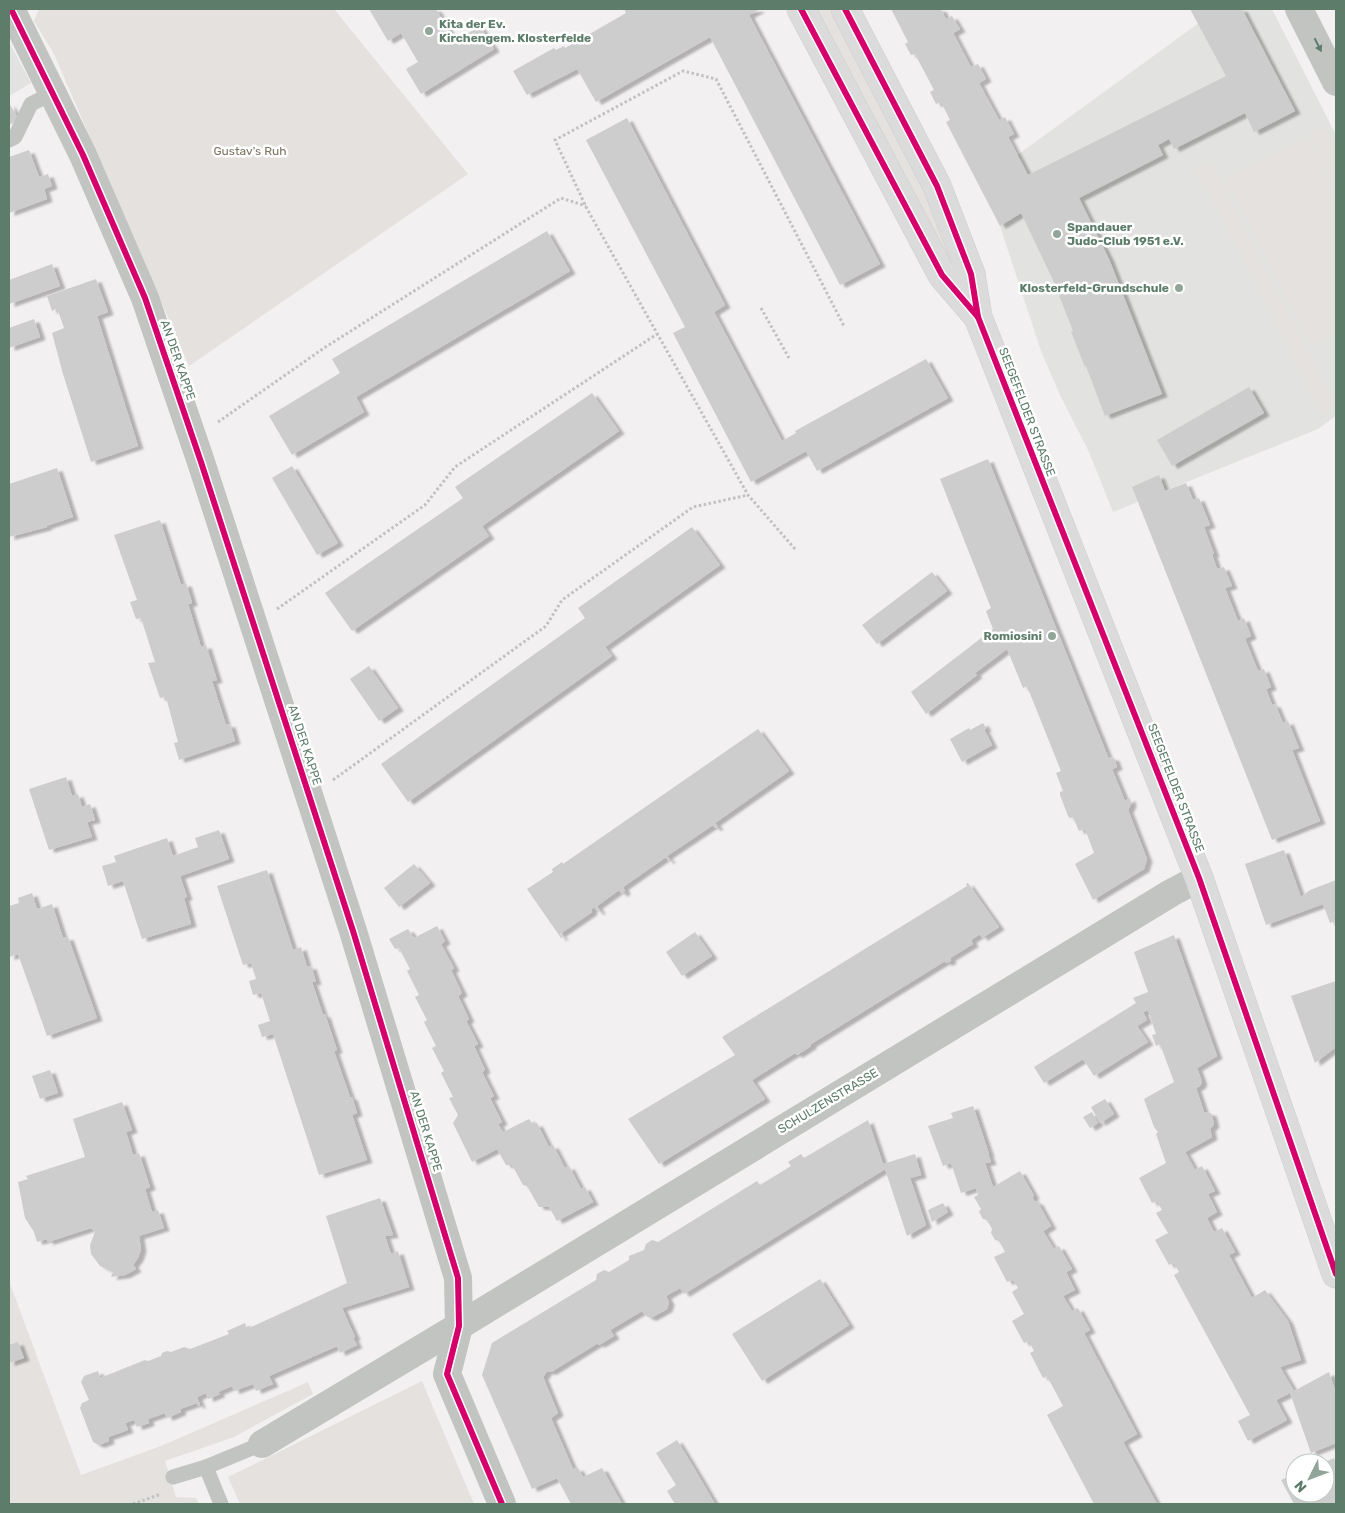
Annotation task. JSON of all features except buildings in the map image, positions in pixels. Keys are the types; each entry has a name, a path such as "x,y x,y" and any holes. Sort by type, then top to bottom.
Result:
{"street":[{"name":"AN DER KAPPE","path":"11,9 83,155 145,298 193,439 353,931 458,1278 459,1326 447,1374 502,1504"},
{"name":"SEEGEFELDER STRASSE","path":"801,9 942,275 978,317"},
{"name":"SEEGEFELDER STRASSE","path":"845,9 937,186 971,274 978,317 1199,878 1335,1267"},
{"path":"1299,9 1336,82"},
{"name":"SCHULZENSTRASSE","path":"459,1326 1171,893 1199,878"},
{"path":"262,1444 459,1326"}],"lane":[{"path":"9,140 15,137 32,104 53,93"},
{"path":"173,1477 206,1467 262,1444"},
{"path":"206,1467 221,1504"}],"path":[{"path":"796,549 748,495 586,207 555,140 683,71 716,79 844,326"},
{"path":"193,439 324,348 561,198 586,207"},
{"path":"761,308 789,358"},
{"path":"254,625 425,505 455,467 658,334"},
{"path":"310,797 546,626 562,600 693,507 748,495"}],"shaded area":[{"name":"Klosterfeld-Grundschule","path":"1218,9 1272,9 1336,135 1336,416 1318,429 1113,512 1089,452 1060,395 1041,351 1000,226 979,183"},
{"path":"9,42 31,83 9,96"}],"green space":[{"name":"Gustav's Ruh","path":"39,9 334,9 468,174 189,366 54,54 34,21"},
{"path":"815,9 832,9 933,202 951,259 948,259"},
{"path":"1325,126 1336,147 1336,186 1310,134"},
{"path":"1305,137 1336,199 1336,334 1311,347 1225,178"},
{"path":"1210,162 1335,405 1321,412 1196,169"},
{"path":"9,1281 81,1475 161,1446 308,1382 313,1394 234,1437 165,1461 176,1497 196,1498 199,1504 9,1504"},
{"path":"422,1381 474,1504 240,1504 228,1477"}],"cycle path":[{"path":"11,9 83,155 145,298 201,462 353,931 458,1278 459,1326 447,1374 502,1504"},
{"path":"801,9 942,275 978,317"},
{"path":"845,9 937,186 971,274 978,317 1199,878 1336,1274"}],"place":[{"name":"Kita der Ev. Kirchengem. Klosterfelde","path":"429,31"},
{"name":"Spandauer Judo-Club 1951 e.V.","path":"1057,234"},
{"name":"Klosterfeld-Grundschule","path":"1179,288"},
{"name":"Romiosini","path":"1052,636"}]}
